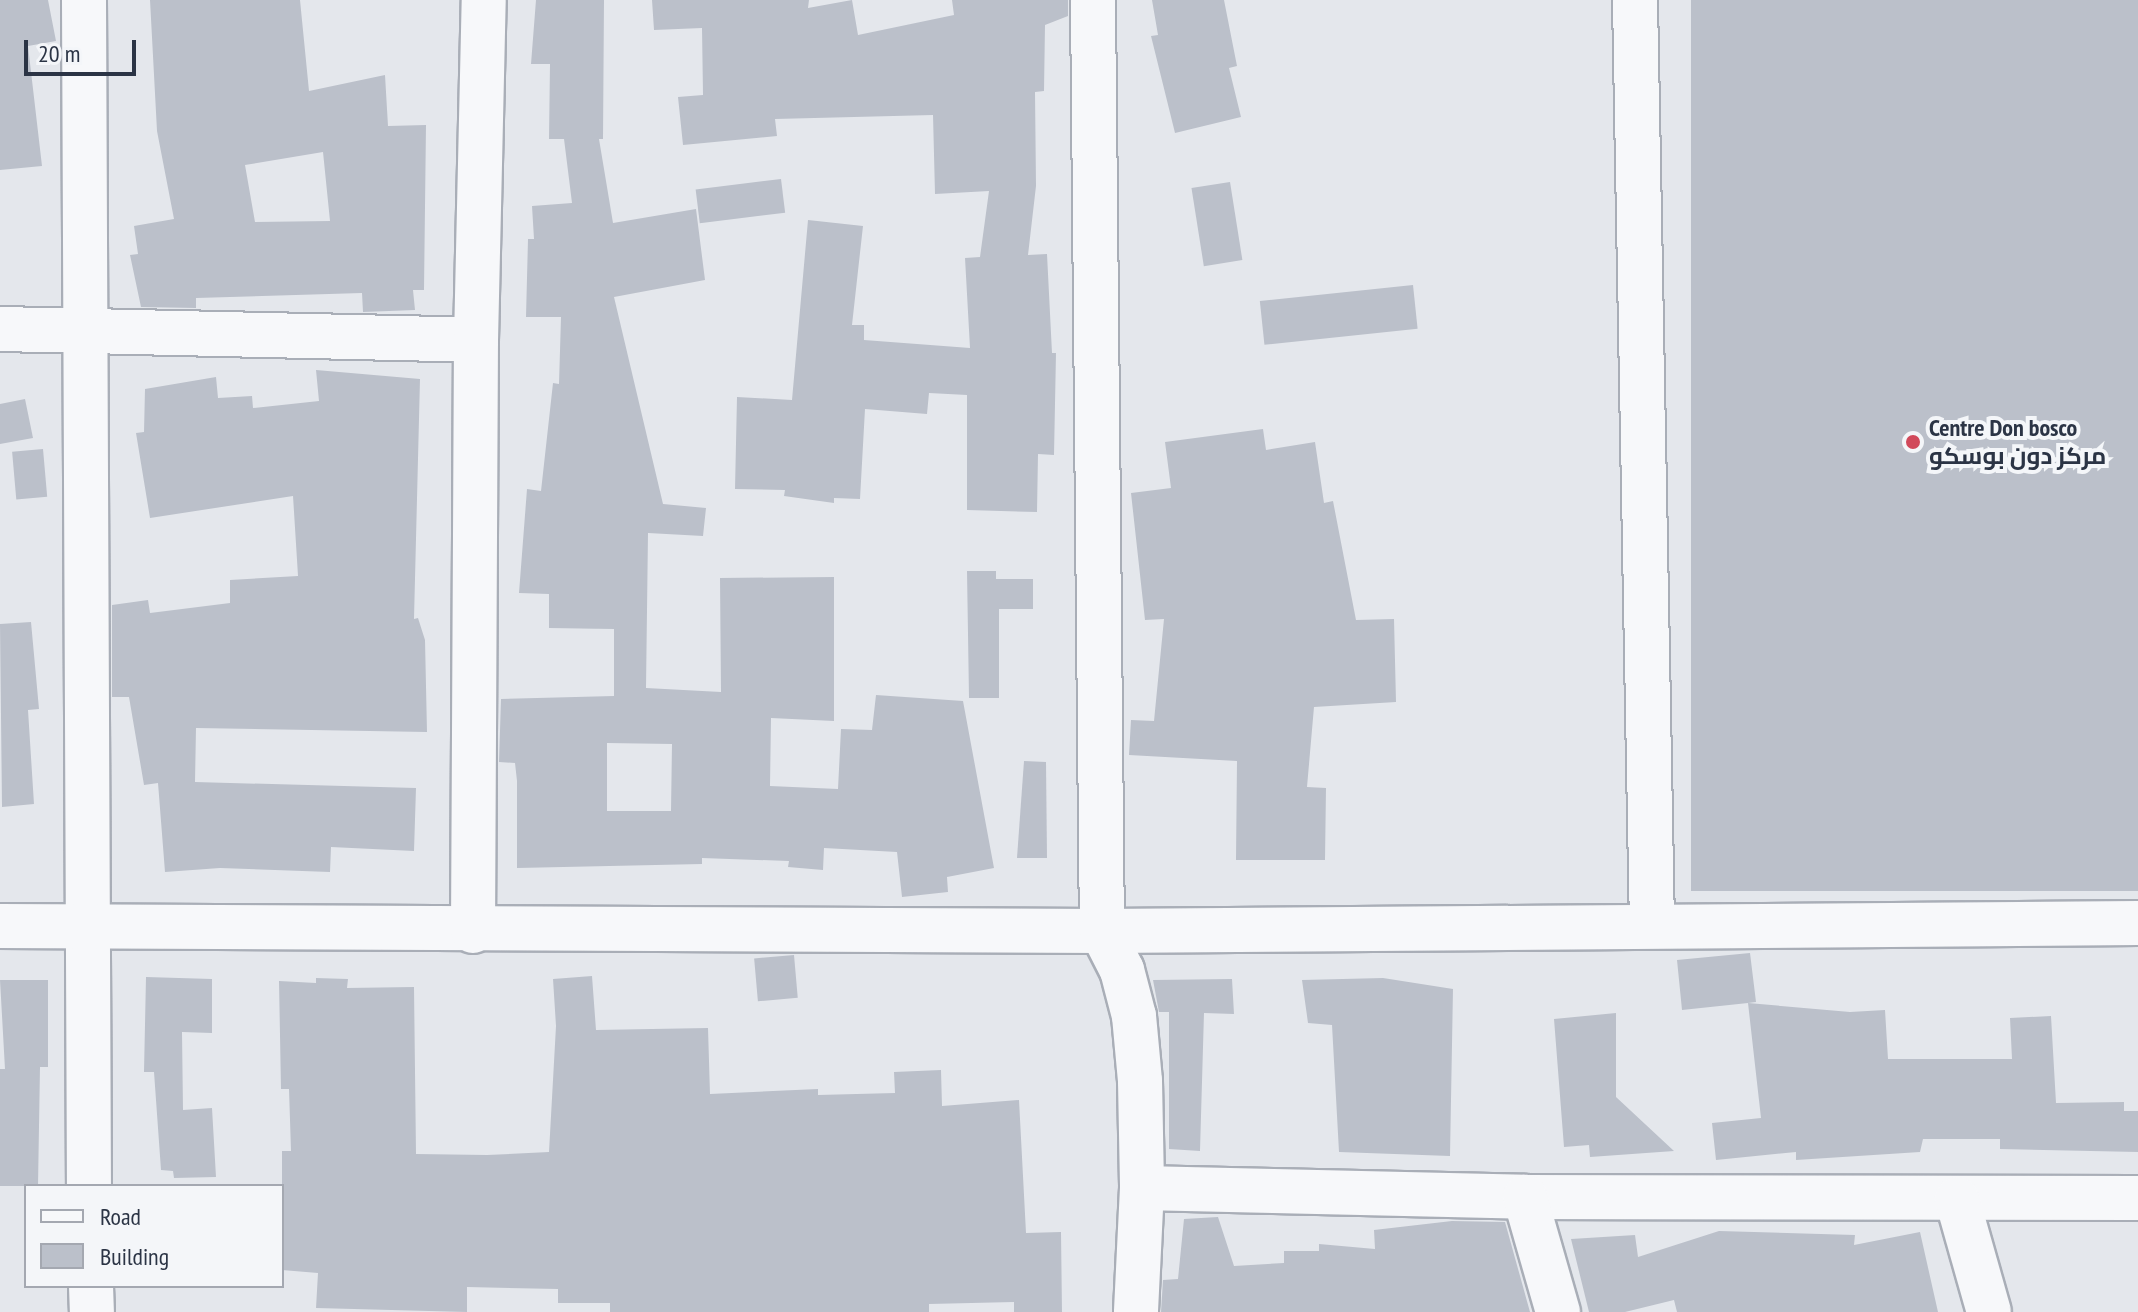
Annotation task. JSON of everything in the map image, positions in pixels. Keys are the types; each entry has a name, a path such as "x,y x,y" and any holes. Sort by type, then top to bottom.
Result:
{"street":[{"path":"84,0 85,924 89,1184"},
{"path":"473,931 476,340 484,0"},
{"path":"1093,0 1102,931 1122,970 1134,1016 1142,1188 1136,1312"},
{"path":"1635,0 1652,924"},
{"path":"0,329 476,340"},
{"path":"0,926 85,924 473,931 1102,931 1652,924 2138,923"},
{"path":"1142,1188 1525,1197 2138,1198"},
{"path":"1525,1197 1558,1312"},
{"path":"1957,1199 1989,1312"},
{"path":"91,1288 92,1312"}],"building":[{"path":"0,0 48,0 56,41 28,46 42,166 0,170"},
{"path":"150,0 300,0 309,91 385,75 388,126 426,125 424,290 413,290 415,310 363,312 362,293 196,298 196,308 141,307 130,255 138,254 134,226 174,219 157,131","holes":["323,152 330,221 255,222 245,165"]},
{"path":"536,0 604,0 603,139 599,139 613,223 696,209 705,280 614,297 663,504 706,508 703,536 648,533 646,688 721,692 720,578 834,577 834,721 771,718 770,786 838,789 841,729 872,730 876,695 963,701 994,868 947,877 948,892 902,897 897,852 824,848 823,870 788,867 789,861 702,858 702,864 517,868 517,781 515,763 499,762 501,699 614,696 614,629 549,628 549,594 519,593 527,489 541,491 553,383 559,384 561,317 526,317 528,239 534,239 532,206 572,203 564,139 549,139 550,64 531,64","holes":["607,743 672,744 671,811 607,811"]},
{"path":"652,0 809,0 808,8 852,0 858,35 954,15 952,0 1068,0 1068,16 1045,25 1044,91 1035,92 1036,186 1028,255 1047,254 1052,353 1056,353 1054,455 1038,454 1037,512 967,510 967,395 929,393 927,414 865,409 860,499 834,498 834,503 784,496 785,490 735,489 737,397 792,400 808,220 863,226 852,325 864,325 864,340 970,348 965,258 980,257 989,191 935,194 933,115 775,119 777,136 683,145 678,97 703,95 702,28 654,30"},
{"path":"1152,0 1224,0 1237,66 1229,68 1241,117 1175,133 1151,36 1158,35"},
{"name":"Centre Don bosco مركز دون بوسكو","path":"1691,0 2138,0 2138,891 1691,891"},
{"path":"781,179 785,213 700,223 696,189"},
{"path":"1230,182 1242,260 1204,266 1191,188"},
{"path":"1413,285 1418,329 1264,345 1260,301"},
{"path":"316,370 420,379 414,619 418,618 425,640 427,732 196,728 195,782 416,788 414,851 331,847 330,872 220,868 165,872 158,783 144,785 129,697 112,697 112,605 148,600 150,613 230,603 230,580 298,576 293,496 150,518 136,433 144,432 145,389 216,377 218,398 252,396 253,408 319,401"},
{"path":"25,399 33,438 0,444 0,404"},
{"path":"1263,429 1266,450 1315,442 1324,503 1333,501 1356,620 1394,619 1396,702 1314,707 1307,787 1326,788 1325,860 1236,860 1237,761 1129,755 1131,720 1154,721 1164,619 1145,620 1131,493 1171,488 1165,442"},
{"path":"43,449 47,497 16,500 12,452"},
{"path":"967,571 996,571 996,579 1033,579 1033,609 999,609 999,698 969,698"},
{"path":"31,622 39,709 28,710 34,804 2,807 0,624"},
{"path":"1024,761 1046,762 1047,858 1017,858"},
{"path":"1750,953 1756,1002 1682,1010 1677,960"},
{"path":"794,955 798,998 758,1001 754,958"},
{"path":"592,976 596,1030 708,1028 710,1094 818,1089 818,1095 895,1093 894,1072 941,1070 942,1106 1019,1100 1026,1233 1061,1232 1062,1312 1014,1312 1014,1302 929,1304 929,1312 610,1312 610,1303 558,1303 558,1289 467,1287 467,1312 316,1308 318,1273 284,1270 282,1151 291,1151 289,1089 281,1089 279,981 316,983 316,978 348,979 347,988 414,987 416,1154 487,1155 549,1152 556,1026 553,979"},
{"path":"146,977 212,979 212,1033 182,1032 183,1110 212,1108 216,1177 174,1178 173,1171 161,1170 154,1072 144,1072"},
{"path":"1383,978 1453,989 1450,1156 1339,1152 1332,1025 1308,1023 1302,980"},
{"path":"1232,979 1234,1014 1204,1013 1200,1151 1169,1149 1169,1012 1159,1012 1153,980"},
{"path":"0,980 48,980 48,1067 40,1067 38,1184 0,1186 0,1069 5,1069"},
{"path":"1748,1003 1850,1012 1885,1010 1888,1059 2012,1059 2010,1018 2051,1016 2056,1103 2124,1102 2124,1111 2138,1111 2138,1152 2000,1149 2000,1139 1923,1139 1920,1152 1796,1160 1796,1152 1716,1160 1712,1123 1761,1118"},
{"path":"1616,1013 1616,1097 1674,1151 1590,1157 1589,1145 1564,1147 1554,1019"},
{"path":"1218,1217 1234,1266 1284,1263 1284,1251 1319,1251 1319,1244 1375,1249 1374,1230 1452,1221 1505,1222 1530,1312 1161,1312 1163,1280 1178,1279 1184,1219"},
{"path":"1719,1231 1855,1235 1854,1245 1920,1232 1938,1312 1677,1312 1674,1300 1625,1312 1589,1312 1571,1239 1635,1235 1638,1257"}],"place":[{"name":"Centre Don bosco مركز دون بوسكو","path":"1913,442"}]}
